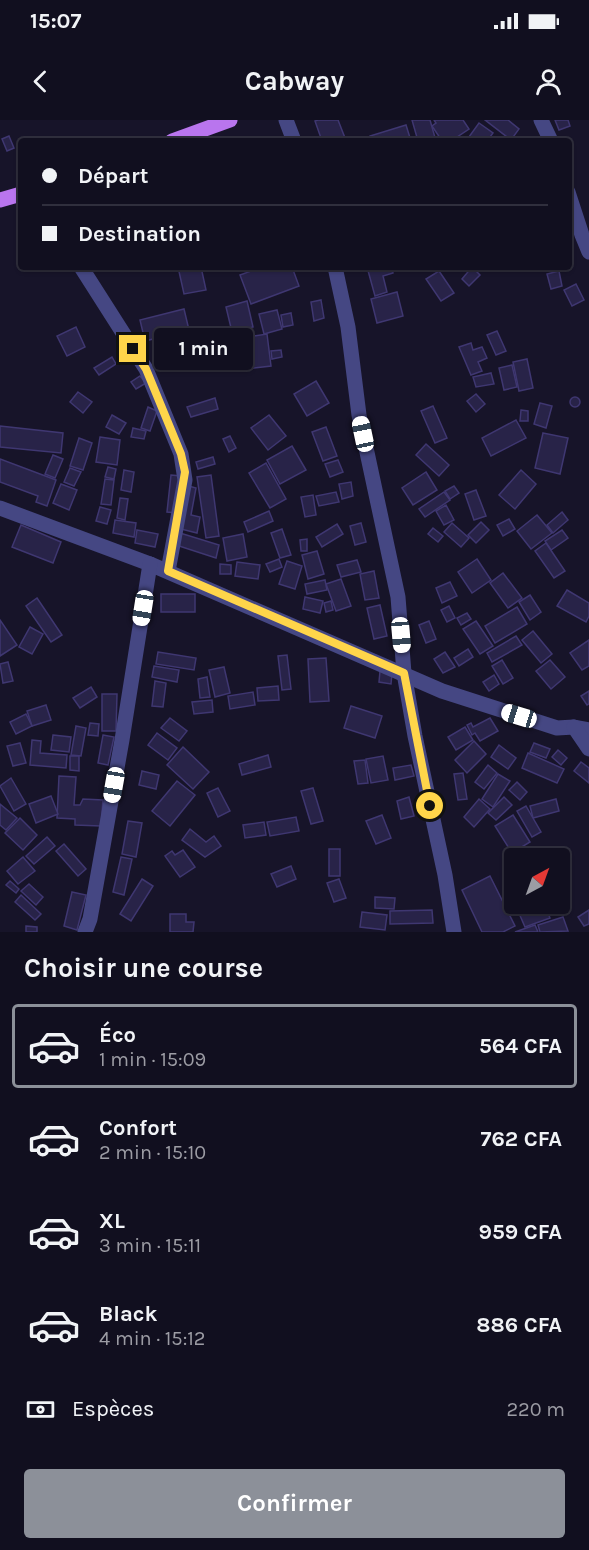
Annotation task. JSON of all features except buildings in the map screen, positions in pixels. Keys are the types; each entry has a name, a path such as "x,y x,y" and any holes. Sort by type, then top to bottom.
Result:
{"main road":[{"path":"180,138 230,120"},
{"path":"1,197 18,194"}],"street":[{"path":"286,120 293,138"},
{"path":"541,120 550,138"},
{"path":"572,204 589,252"},
{"path":"83,270 146,369 181,454 185,480 168,571"},
{"path":"336,270 348,327 359,414 398,597 404,673 415,736 445,875 454,932"},
{"path":"0,508 168,571 442,691 557,728 582,728 589,749"},
{"path":"85,932 90,919 122,740 150,564"}],"route":[{"path":"133,349 146,369 181,454 185,472 168,571 404,673 430,806"}]}
